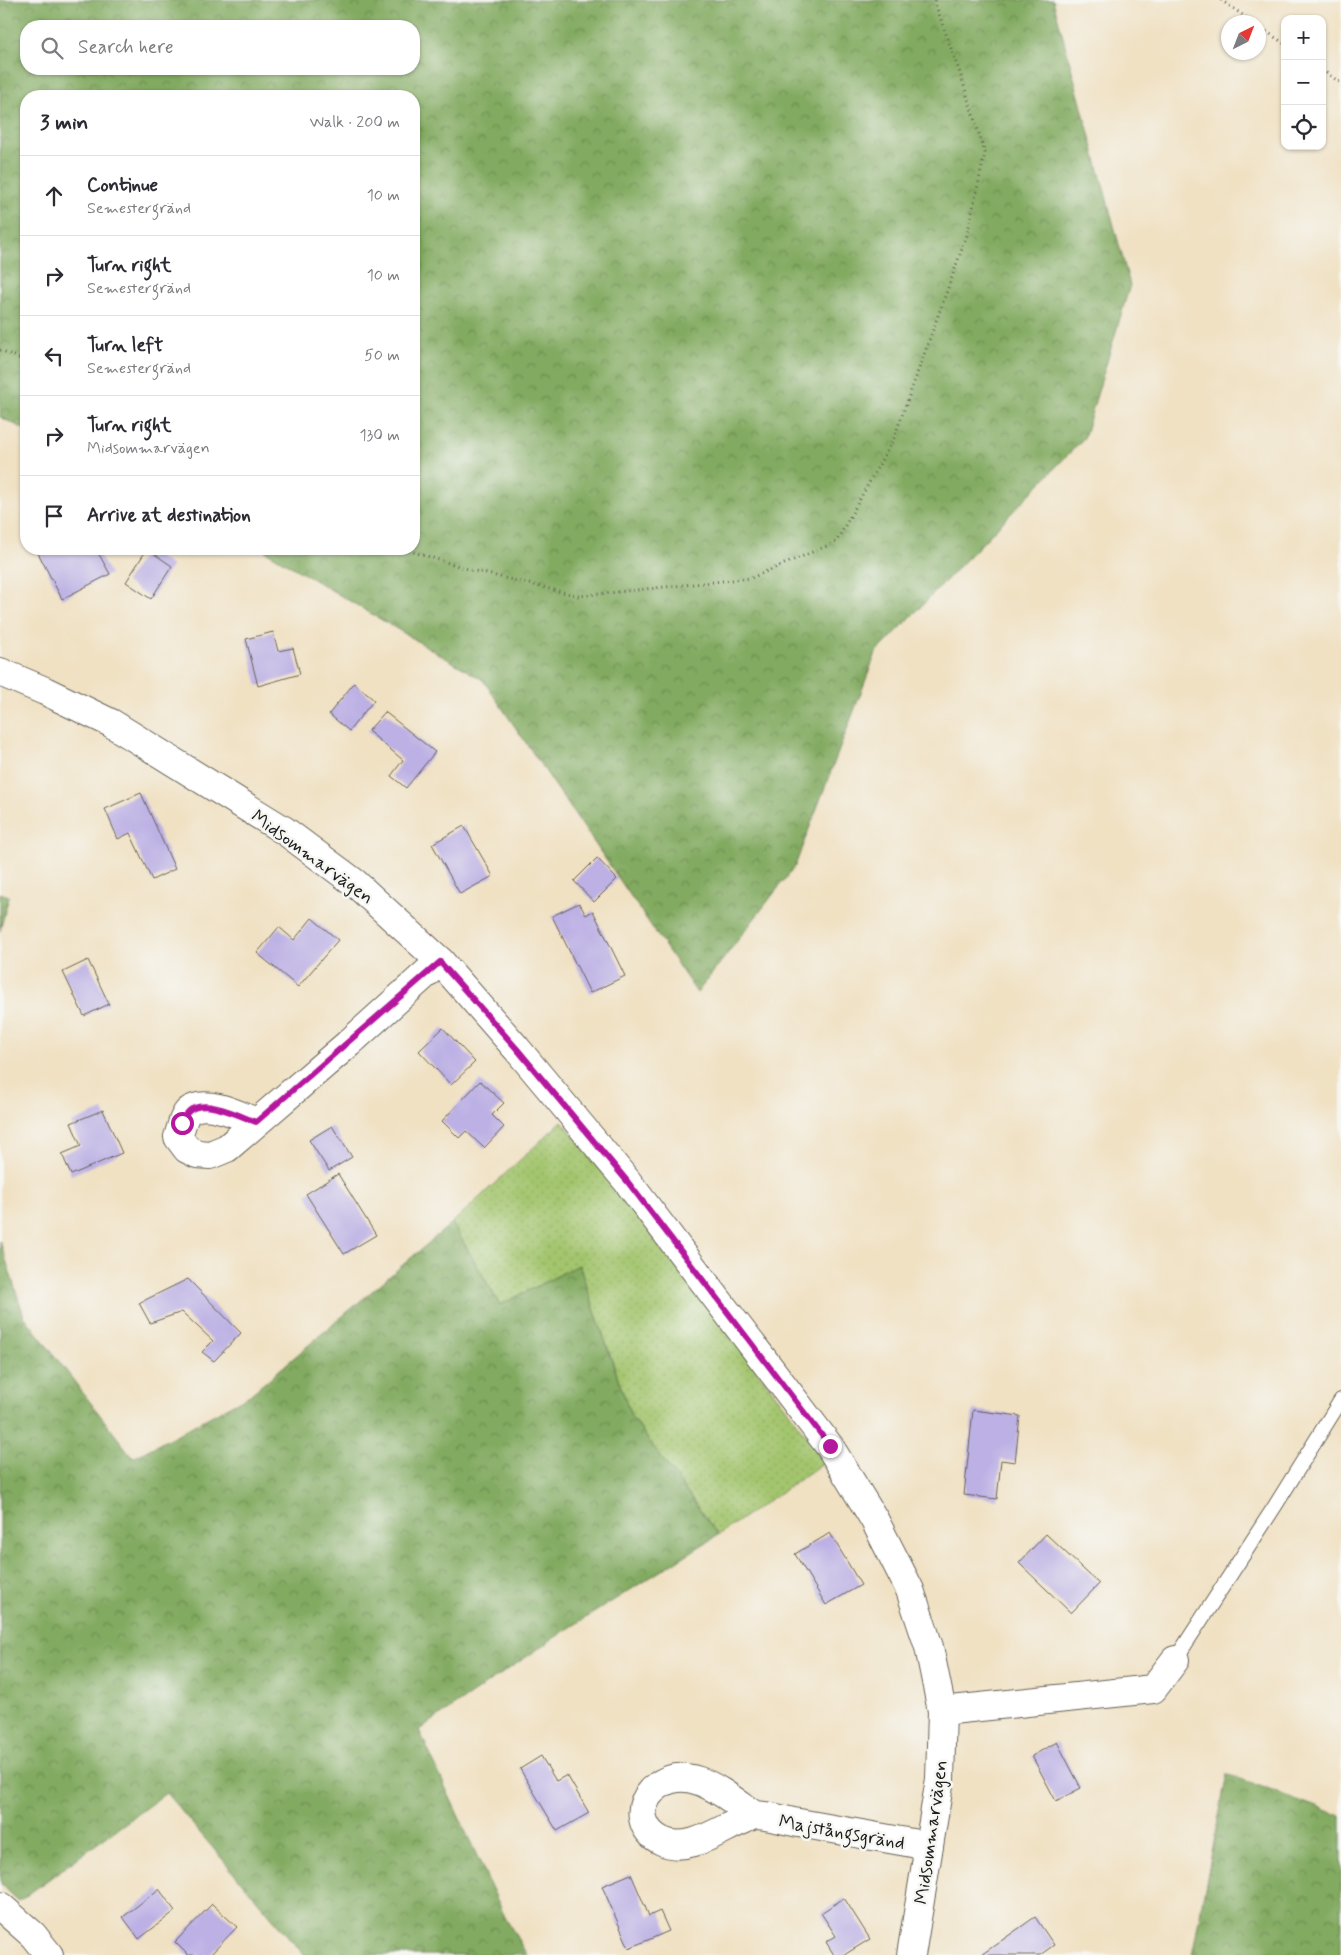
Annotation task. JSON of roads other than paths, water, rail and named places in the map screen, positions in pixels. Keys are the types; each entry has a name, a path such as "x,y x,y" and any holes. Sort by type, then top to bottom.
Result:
{"street":[{"name":"Midsommarvägen","path":"0,672 45,691 111,723 284,831 355,883 440,962 517,1049 627,1181 830,1446 874,1519 910,1590 929,1647 942,1711 940,1779 911,1955"},
{"path":"256,1122 440,962"},
{"path":"942,1711 1152,1689 1175,1660"},
{"name":"Majstångsgränd","path":"754,1815 929,1846"},
{"path":"0,1906 32,1935 49,1955"}],"lane":[{"path":"1175,1660 1341,1400"}]}
